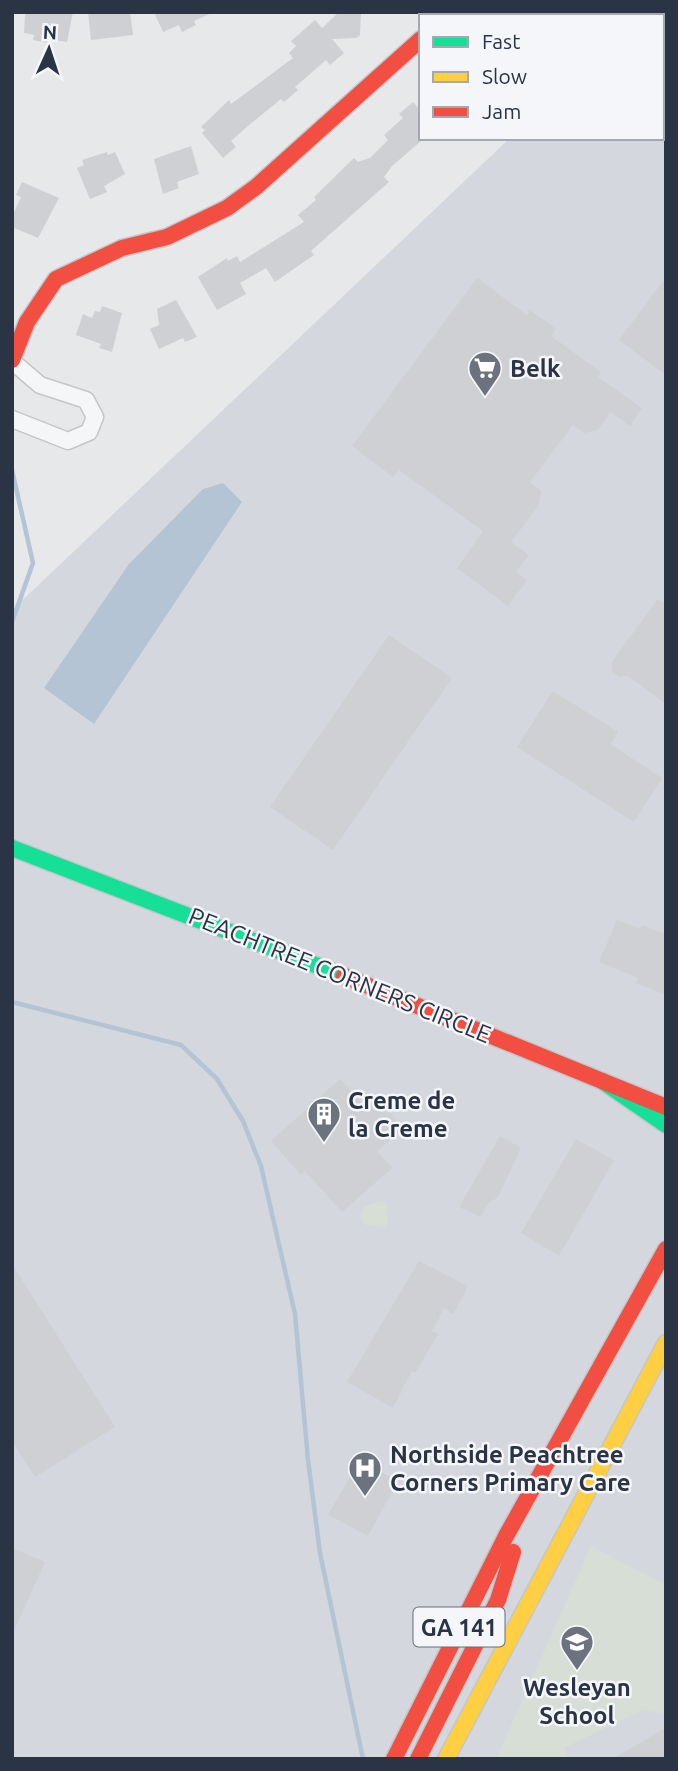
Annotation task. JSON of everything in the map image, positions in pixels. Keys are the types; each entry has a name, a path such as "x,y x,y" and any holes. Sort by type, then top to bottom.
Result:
{"main road":[{"path":"12,360 33,311 56,279 122,247 167,237 227,208 256,187 419,41"},
{"name":"PEACHTREE CORNERS CIRCLE","path":"12,848 284,952 666,1107"},
{"path":"602,1080 666,1125"},
{"name":"GA 141","path":"394,1759 520,1511 666,1249"},
{"name":"GA 141","path":"446,1759 666,1343"},
{"path":"419,1757 498,1600 515,1547 520,1511"}],"street":[{"path":"12,360 40,385 86,400 94,417 89,432 68,441 12,419"}],"shaded area":[{"path":"666,12 666,1759 12,1759 12,610 508,140 664,140 664,14 642,14"},
{"path":"380,1201 386,1203 388,1222 385,1227 365,1225 360,1216 365,1206"},
{"name":"Wesleyan School","path":"591,1546 666,1585 666,1714 643,1710 564,1748 569,1759 496,1759"}],"water":[{"path":"223,483 242,502 94,724 44,688 129,564 203,489"}],"building":[{"path":"29,12 73,12 67,42 49,39 48,43 33,40 34,35 24,33 25,15"},
{"path":"88,12 130,12 133,35 91,40"},
{"path":"154,12 214,12 194,21 196,25 182,32 179,25 163,32"},
{"path":"339,12 361,12 360,35 356,38 332,39 344,53 330,65 326,60 295,87 298,90 284,102 281,99 249,125 231,141 236,147 223,158 202,133 205,130 201,127 229,100 231,104 293,58 289,53 296,46 291,41 315,20 322,28"},
{"path":"413,102 419,109 421,141 392,166 384,177 389,182 311,251 314,255 275,282 266,268 240,283 246,294 217,310 198,277 227,258 228,261 237,256 240,262 304,222 298,215 316,200 314,197 354,158 358,162 370,158 388,140 384,135 403,118 399,114"},
{"path":"191,146 199,174 177,182 179,188 163,194 154,159"},
{"path":"107,152 108,155 115,152 125,174 104,186 107,192 90,199 77,168 84,165 82,160"},
{"path":"22,182 59,198 38,238 12,227 12,217 21,197 16,195"},
{"path":"666,277 666,375 619,340"},
{"name":"Belk","path":"477,278 527,315 530,310 556,329 551,336 601,372 598,377 642,408 630,426 610,412 598,430 584,433 573,425 530,482 541,491 539,505 511,542 529,555 516,572 527,580 508,606 457,568 483,531 399,470 393,477 352,446"},
{"path":"176,300 197,337 185,342 183,338 159,349 150,329 159,325 157,309"},
{"path":"102,306 122,313 112,352 99,348 101,344 76,335 83,314 92,318 95,311 100,312"},
{"path":"657,600 666,604 666,704 628,676 620,677 612,672 612,662"},
{"path":"389,635 452,678 333,850 270,807"},
{"path":"553,691 618,732 610,744 662,778 634,822 517,747"},
{"path":"617,920 640,929 642,925 666,934 666,995 636,983 638,978 599,962"},
{"name":"Creme de la Creme","path":"340,1079 362,1103 376,1099 395,1106 389,1112 404,1128 377,1151 392,1168 342,1212 305,1171 301,1175 271,1141"},
{"path":"500,1136 521,1148 498,1197 489,1203 480,1217 459,1207"},
{"path":"576,1139 614,1160 559,1256 521,1233"},
{"path":"419,1261 468,1286 453,1314 444,1308 432,1331 438,1334 415,1373 412,1371 393,1408 347,1382"},
{"path":"12,1264 115,1427 35,1477 12,1441"},
{"name":"Northside Peachtree Corners Primary Care","path":"360,1460 398,1481 368,1536 328,1515"},
{"path":"12,1548 45,1562 12,1635"},
{"path":"666,1728 666,1759 612,1759"}],"waterway":[{"path":"12,470 33,563 12,622"},
{"path":"12,1002 181,1045 217,1079 243,1121 261,1166 295,1314 308,1460 320,1553 363,1759"}],"traffic: fast":[{"path":"12,848 344,976"},
{"path":"602,1081 666,1125"}],"traffic: slow":[{"path":"446,1759 666,1343"}],"traffic: jam":[{"path":"12,360 27,322 56,279 122,248 167,237 227,208 256,187 419,41"},
{"path":"344,976 666,1107"},
{"path":"394,1759 506,1536 666,1249"},
{"path":"418,1759 498,1600 513,1552"}],"place":[{"name":"Belk","path":"485,398"},
{"name":"Creme de la Creme","path":"324,1144"},
{"name":"Northside Peachtree Corners Primary Care","path":"365,1498"},
{"name":"Wesleyan School","path":"577,1672"}]}
